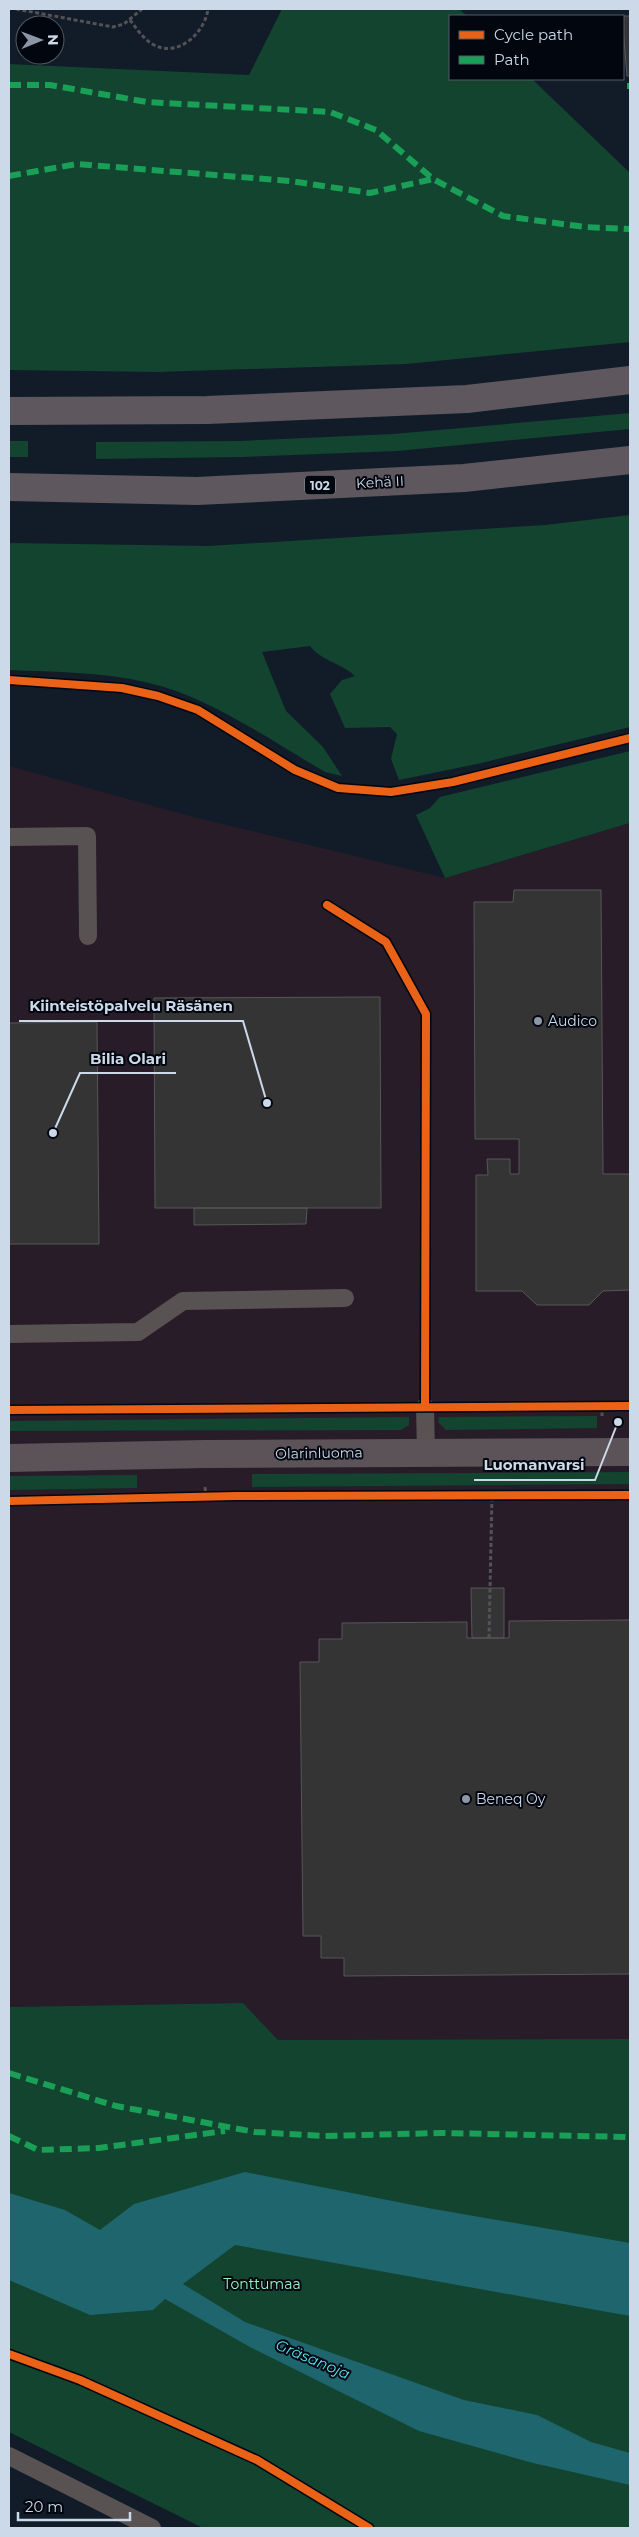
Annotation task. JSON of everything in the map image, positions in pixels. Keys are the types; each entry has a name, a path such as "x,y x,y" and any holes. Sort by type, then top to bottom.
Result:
{"highway":[{"path":"9,411 207,410 457,399 630,380"},
{"name":"Kehä II","path":"9,487 217,490 464,478 630,460"}],"main road":[{"name":"Olarinluoma","path":"9,1458 426,1452 630,1452"}],"lane":[{"path":"9,837 87,836 88,936"},
{"path":"9,1334 138,1332 183,1301 345,1298"},
{"path":"425,1407 426,1452"},
{"path":"9,2456 152,2528"}],"path":[{"path":"16,9 113,27 124,24 142,9"},
{"path":"130,20 144,39 156,46 182,45 196,36 207,19 208,9"},
{"path":"592,1406 606,1406 602,1416"},
{"path":"482,1495 502,1495"},
{"path":"489,1638 492,1495"},
{"path":"196,1497 213,1496"}],"shaded area":[{"path":"9,766 190,816 445,878 630,823 630,2039 278,2040 242,2003 9,2007"}],"green space":[{"path":"282,9 459,9 466,15 449,15 449,80 533,80 630,173 630,342 406,364 157,372 9,370 9,64 249,75"},
{"path":"630,413 630,429 397,451 243,457 96,459 96,442 240,441 393,434"},
{"path":"9,441 28,441 28,457 9,457"},
{"path":"630,515 630,727 477,764 399,780 391,759 397,734 390,727 345,728 330,694 342,680 355,676 319,655 310,646 262,652 286,711 323,747 342,776 325,772 240,721 194,698 171,689 132,679 115,677 79,673 9,670 9,543 208,546 545,525"},
{"path":"630,751 630,823 445,878 416,815 430,808 440,797"},
{"path":"597,1416 597,1428 446,1430 438,1422 439,1417"},
{"path":"409,1417 409,1425 401,1430 9,1431 9,1421"},
{"path":"630,1472 630,1484 252,1487 252,1474"},
{"path":"137,1475 137,1488 9,1490 9,1476"},
{"name":"Tonttumaa","path":"243,2003 278,2040 630,2039 630,2528 203,2528 9,2432 9,2007"}],"water":[{"name":"Gräsanoja","path":"245,2172 428,2208 630,2243 630,2316 235,2245 183,2284 245,2322 464,2400 537,2415 591,2442 630,2453 630,2485 533,2463 419,2431 250,2347 165,2299 153,2310 90,2315 9,2280 9,2193 65,2210 100,2230 134,2204"}],"building":[{"path":"624,16 630,16 630,76 627,76"},
{"name":"Audico","path":"514,890 601,890 603,1174 630,1174 630,1290 603,1291 589,1305 537,1305 522,1291 476,1291 476,1175 488,1175 487,1159 510,1159 510,1174 519,1174 519,1139 475,1139 474,902 513,902"},
{"path":"380,997 381,1208 155,1208 154,998"},
{"path":"97,1022 99,1244 9,1244 9,1023"},
{"path":"194,1208 307,1208 306,1224 194,1225"},
{"path":"471,1588 504,1588 504,1638 472,1638"},
{"name":"Beneq Oy","path":"630,1620 630,1974 344,1976 344,1958 321,1958 321,1936 303,1936 300,1662 319,1662 319,1639 342,1639 342,1623 467,1622 467,1638 509,1638 509,1621"}],"marked path":[{"path":"9,85 50,85 147,102 330,112 376,130 433,179 503,216 585,227 630,229"},
{"path":"9,176 77,164 290,181 370,193 433,179"},
{"path":"9,2073 116,2106 255,2132 324,2136 441,2133 630,2137"},
{"path":"9,2136 38,2150 99,2148 225,2131"}],"cycle path":[{"path":"9,680 122,688 158,696 198,710 295,770 338,788 391,792 453,782 630,738"},
{"path":"327,905 386,942 426,1014 425,1407"},
{"path":"9,1410 630,1406"},
{"path":"9,1501 236,1496 630,1495"},
{"path":"9,2354 80,2380 257,2460 369,2528"}],"place":[{"name":"Audico","path":"538,1021"},
{"name":"Kiinteistöpalvelu Räsänen","path":"267,1103"},
{"name":"Bilia Olari","path":"53,1133"},
{"name":"Luomanvarsi","path":"618,1422"},
{"name":"Beneq Oy","path":"466,1799"}]}
